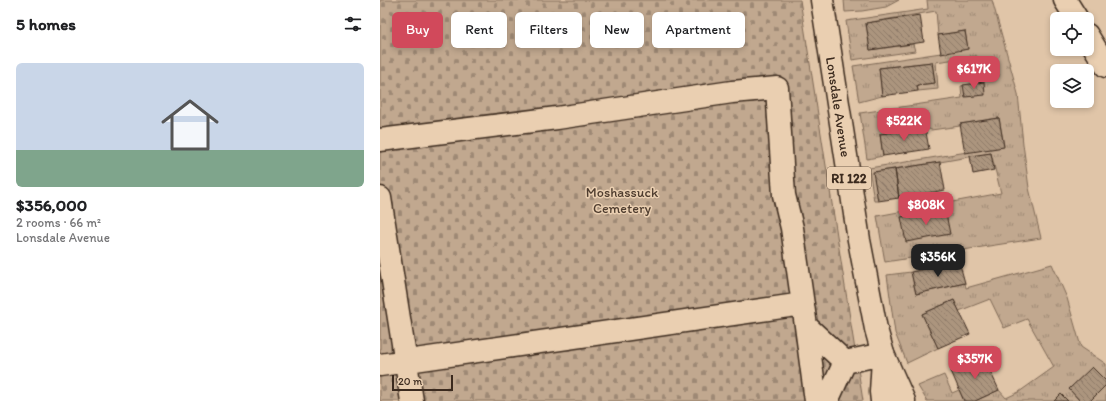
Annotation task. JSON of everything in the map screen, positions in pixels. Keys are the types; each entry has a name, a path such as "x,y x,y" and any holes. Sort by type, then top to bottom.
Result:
{"main road":[{"name":"Lonsdale Avenue","path":"822,0 859,240 876,328 883,354 904,401"},
{"path":"1065,0 1073,12"},
{"path":"1094,46 1106,66"},
{"path":"380,140 557,118 732,92 777,88 784,195 792,228 816,401"},
{"path":"380,198 412,401"},
{"path":"380,366 803,304"},
{"path":"806,326 845,362"},
{"name":"Lonsdale Avenue","path":"882,401 883,354"},
{"path":"845,362 883,354"},
{"path":"827,401 845,362"}],"green space":[{"name":"Moshassuck Cemetery","path":"380,0 800,0 863,401 380,401"},
{"path":"844,0 899,0 886,7 845,12"},
{"path":"927,0 992,0 1018,94 1029,188 1041,238 885,262 877,216 1001,193 991,153 874,172 878,201 874,201 869,168 1004,146 999,118 931,130 925,127 880,134 883,156 867,159 860,113 962,98 961,86 981,82 977,56 936,62 938,89 918,91 917,85 935,83 932,62 879,68 882,96 859,102 853,66 968,49 965,31 938,35 936,11 866,23 870,50 913,44 915,51 852,60 846,21 928,9"},
{"path":"1052,264 1067,298 1081,347 1106,364 1106,401 975,401 999,390 1006,398 1019,392 1054,367 1027,319 1004,328 990,299 959,311 954,300 922,314 938,348 907,363 895,333 887,275 911,272 916,294 965,283 966,288"},
{"path":"944,375 952,393 959,390 964,401 927,401 918,386"}],"building":[{"path":"920,15 924,42 870,50 866,23"},
{"path":"965,31 968,49 941,54 938,35"},
{"path":"932,62 935,83 917,85 918,91 882,96 879,68"},
{"path":"984,82 985,95 965,97 963,85"},
{"path":"999,118 1004,147 965,153 960,124"},
{"path":"925,127 929,149 883,156 880,134"},
{"path":"991,153 994,170 973,174 970,156"},
{"path":"940,162 945,190 899,198 895,169"},
{"path":"895,169 899,198 878,201 873,172"},
{"path":"945,209 950,234 906,242 901,217"},
{"path":"959,261 965,283 916,294 911,272"},
{"path":"954,300 970,334 938,348 922,314"},
{"path":"983,356 999,390 975,401 964,401 951,371"},
{"path":"1092,367 1106,381 1106,385 1090,401 1080,401 1069,389"},
{"path":"1061,394 1068,401 1054,401"}]}
